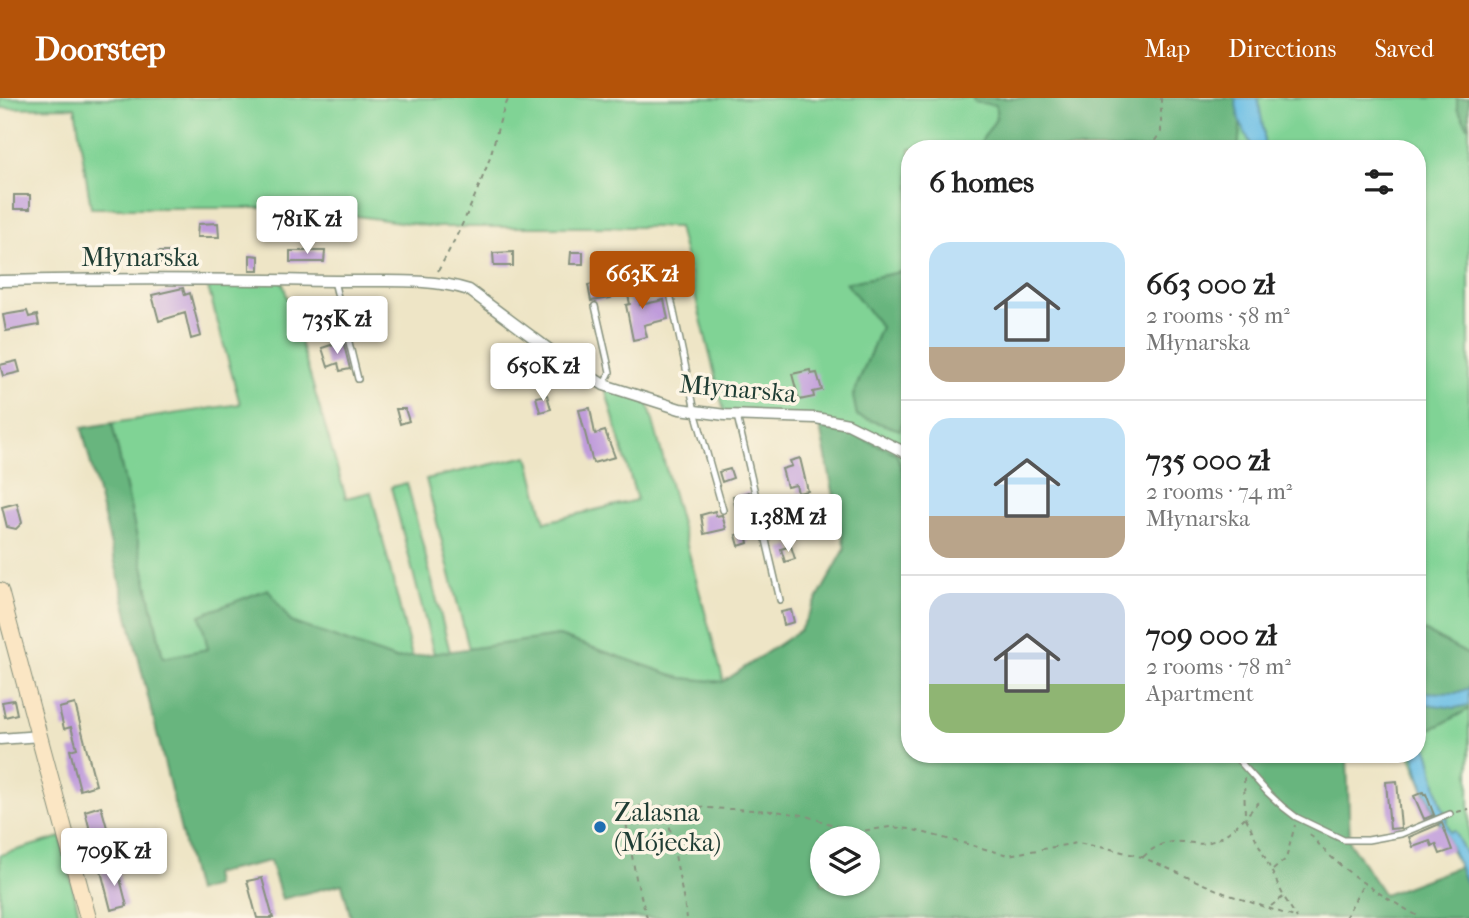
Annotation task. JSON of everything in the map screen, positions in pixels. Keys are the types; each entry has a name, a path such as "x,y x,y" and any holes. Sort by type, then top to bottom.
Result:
{"street":[{"name":"Młynarska","path":"0,281 334,281 457,286 469,290 562,359 604,385 680,409 737,415 816,418 848,425 901,451"},
{"path":"0,591 88,918"},
{"path":"0,738 40,736"}],"lane":[{"path":"334,281 358,379"},
{"path":"671,298 695,411 723,510"},
{"path":"596,306 610,372 604,385"},
{"path":"737,415 779,600"},
{"path":"1241,763 1268,793 1296,817 1344,840 1368,840 1401,834 1449,814"}],"path":[{"path":"430,284 454,242 486,170 500,114 509,98"},
{"path":"1155,140 1161,132 1161,98"},
{"path":"1244,767 1245,816 1284,897 1298,918"},
{"path":"1142,857 1157,844 1203,844 1213,840 1237,827 1268,793"},
{"path":"647,918 636,878 626,822 627,814 640,806 774,810 803,815 855,832 890,827 910,829 1007,855 1077,843 1142,857 1224,893 1298,918"},
{"path":"666,806 687,918"},
{"path":"1449,814 1469,809"},
{"path":"1273,870 1286,859 1296,817"},
{"path":"1296,817 1325,853 1364,884 1421,918"},
{"path":"1345,918 1364,884"},
{"path":"1269,908 1284,897"}],"green space":[{"path":"0,98 974,98 974,102 996,104 996,119 982,140 901,140 901,272 847,283 881,327 853,395 900,430 901,427 901,467 896,453 853,434 820,428 816,418 725,415 678,227 436,227 299,208 91,208 75,107 0,108"},
{"path":"974,98 1243,98 1239,140 982,140 996,119 996,105 974,102"},
{"path":"1243,98 1457,98 1457,108 1469,128 1469,655 1426,632 1426,140 1239,140"},
{"path":"1457,98 1469,98 1469,128 1457,108"},
{"path":"901,272 900,430 857,416 853,396 881,327 846,283"},
{"path":"206,280 282,280 346,498 371,492 412,657 395,659 291,622 208,649 163,658 112,423 240,404"},
{"path":"604,385 647,399 724,682 681,678 559,636 469,649 426,479 528,456 545,522 637,500"},
{"path":"112,423 163,658 208,649 200,615 268,589 291,622 395,659 559,636 681,678 723,682 800,630 845,549 820,428 852,434 896,453 901,467 901,763 1347,763 1350,843 1384,895 1469,863 1469,918 351,918 342,884 282,899 270,861 213,874 215,886 196,892 82,428"},
{"path":"407,483 450,652 434,654 391,487"},
{"path":"1426,632 1469,655 1469,709 1426,730"},
{"path":"1469,709 1469,863 1459,867 1413,763 1426,763 1426,730"},
{"path":"61,837 80,918 0,918 0,855"}],"water":[{"path":"1235,98 1258,98 1264,140 1249,140 1239,120"},
{"path":"1469,688 1469,705 1455,708 1426,704 1426,692 1456,693"},
{"path":"1426,746 1450,832 1454,831 1469,860 1469,890 1440,821 1423,788 1416,763 1426,763"}],"building":[{"path":"14,195 30,195 30,209 14,209"},
{"path":"218,223 219,237 197,237 198,224"},
{"path":"290,251 325,251 324,262 290,262"},
{"path":"158,252 177,252 177,264 158,264"},
{"path":"513,252 513,266 494,266 493,253"},
{"path":"571,252 583,252 583,264 570,264"},
{"path":"250,255 259,256 259,270 250,270"},
{"path":"624,278 634,278 640,305 664,300 668,319 644,325 647,337 633,340 626,305 630,304"},
{"path":"608,281 611,298 591,301 588,285"},
{"path":"183,288 185,295 190,293 201,336 191,339 185,313 159,321 152,295"},
{"path":"321,307 324,320 313,323 308,310"},
{"path":"27,311 29,317 37,315 39,325 6,331 3,315"},
{"path":"343,341 350,369 340,371 338,363 328,367 322,348"},
{"path":"17,361 20,372 3,376 0,365"},
{"path":"810,370 811,374 817,373 822,390 813,392 814,397 799,400 792,374"},
{"path":"547,395 551,409 540,412 536,397"},
{"path":"590,408 595,434 605,431 615,457 593,463 579,410"},
{"path":"396,409 405,409 409,421 400,424"},
{"path":"800,458 808,491 798,493 796,485 787,487 782,469 792,466 790,461"},
{"path":"730,469 733,478 722,482 719,472"},
{"path":"749,492 753,507 736,511 733,496"},
{"path":"17,503 22,523 16,529 7,527 2,507"},
{"path":"715,511 716,516 722,515 726,529 704,534 701,515"},
{"path":"746,533 748,543 739,546 736,535"},
{"path":"791,546 795,559 785,562 781,549"},
{"path":"791,610 794,622 784,625 781,612"},
{"path":"14,700 17,714 5,717 2,702"},
{"path":"75,704 96,785 80,790 70,750 77,748 71,727 64,729 59,708"},
{"path":"1397,781 1401,828 1390,829 1386,782"},
{"path":"1423,792 1434,815 1424,819 1414,796"},
{"path":"101,806 112,846 95,850 85,811"},
{"path":"1442,823 1452,850 1440,854 1436,844 1432,846 1430,841 1413,847 1409,837"},
{"path":"117,867 127,906 111,910 101,871"},
{"path":"262,878 273,918 257,918 247,881"}],"place":[{"name":"Zalasna (Mójecka)","path":"600,827"}]}
